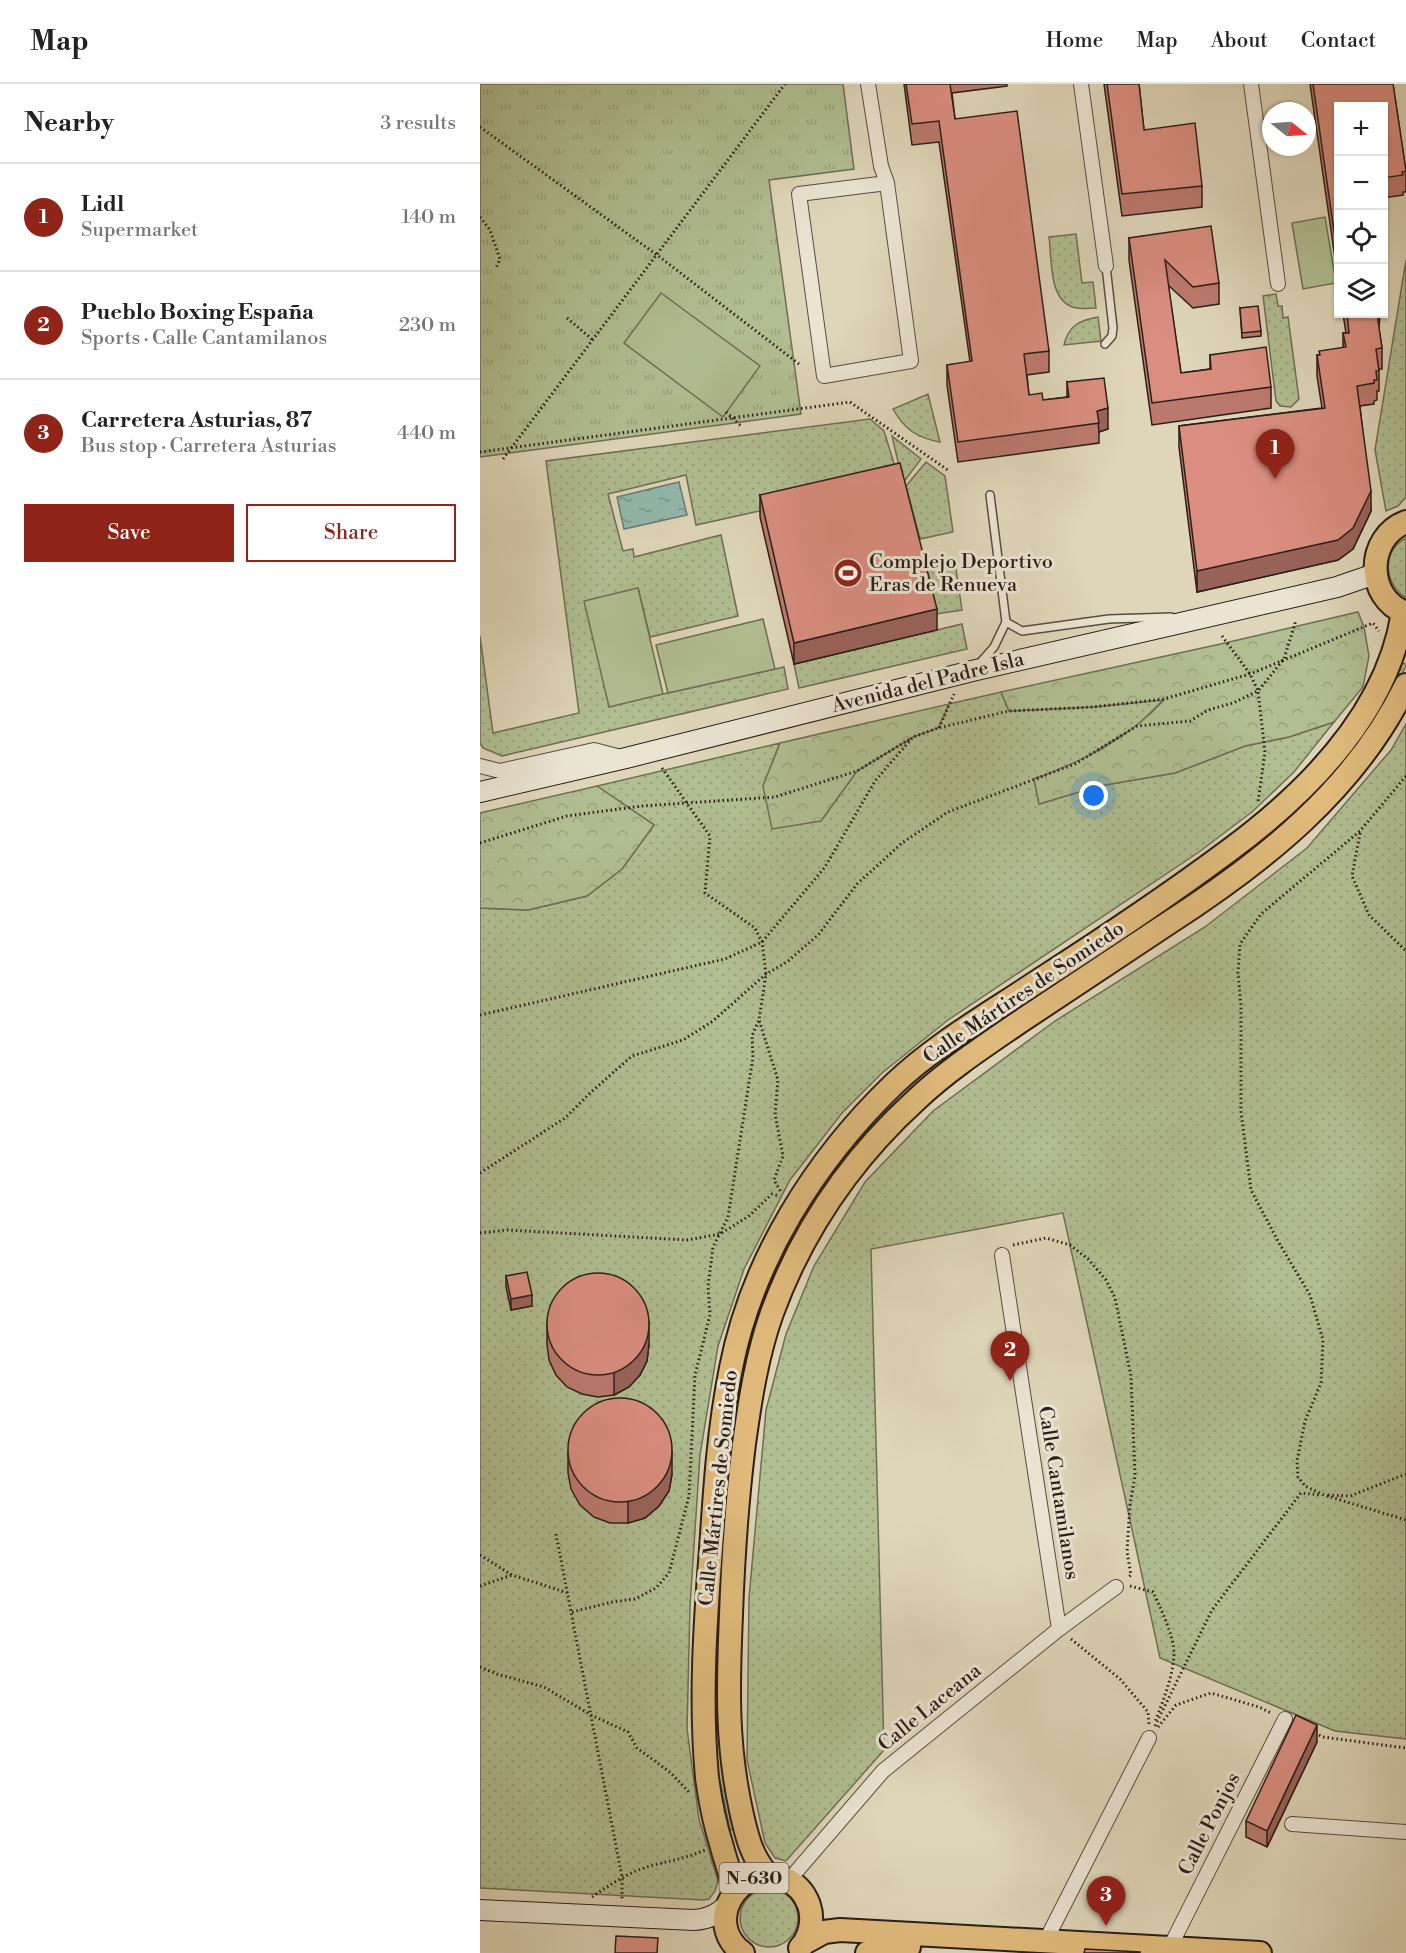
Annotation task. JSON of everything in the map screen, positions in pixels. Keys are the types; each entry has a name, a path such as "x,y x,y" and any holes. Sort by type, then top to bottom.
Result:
{"main road":[{"path":"1405,613 1393,606 1385,597 1379,588 1374,567 1380,545 1388,534 1406,522"},
{"name":"Avenida del Padre Isla","path":"480,792 500,778 626,758 972,671 1337,587 1375,574"},
{"name":"Calle Mártires de Somiedo","path":"731,1899 731,1874 721,1845 708,1782 703,1684 708,1587 715,1492 731,1364 750,1302 778,1238 797,1202 831,1155 895,1083 949,1040 1183,885 1254,832 1303,789 1346,739 1369,704 1395,652 1405,613"},
{"name":"Calle Mártires de Somiedo","path":"778,1878 757,1864 747,1838 734,1778 729,1735 728,1691 740,1480 754,1379 771,1315 800,1248 845,1177 871,1145 917,1098 977,1051 1242,873 1309,817 1361,757 1385,723 1406,685"},
{"name":"N-630","path":"694,1920 718,1914 743,1884 755,1878 778,1878 799,1888 810,1908 811,1926 802,1949"},
{"name":"N-630","path":"731,1899 725,1916 736,1945"},
{"name":"N-630","path":"810,1908 821,1920 840,1930"},
{"path":"480,1910 694,1920"},
{"name":"N-630","path":"694,1920 718,1929 736,1945"},
{"path":"840,1930 1260,1953"},
{"name":"N-630","path":"802,1949 824,1932 840,1930"},
{"path":"867,1953 890,1946 978,1948 999,1938"}],"street":[{"path":"868,84 881,166 887,183 911,361 824,376 799,194 887,183"},
{"path":"1082,84 1106,266"},
{"path":"1251,84 1278,284"},
{"path":"480,766 500,778"},
{"path":"480,775 500,778"},
{"path":"480,784 500,778"},
{"name":"Calle Cantamilanos","path":"1002,1255 1059,1629"},
{"name":"Calle Laceana","path":"778,1878 883,1771 1059,1629 1116,1587"},
{"name":"Calle Ponjos","path":"1162,1949 1285,1719"},
{"path":"1047,1941 1149,1738"},
{"path":"1292,1824 1406,1832"}],"lane":[{"path":"1105,344 1110,340 1113,328 1106,266"},
{"path":"972,671 994,647 1006,622 990,495"},
{"path":"1006,622 1022,631 1109,619 1212,616"}],"path":[{"path":"503,459 785,84"},
{"path":"480,127 657,255 799,364"},
{"path":"480,217 490,230 500,259 496,268"},
{"path":"567,318 593,340"},
{"path":"480,452 850,402 949,471"},
{"path":"726,412 741,426"},
{"path":"480,1173 565,1118 633,1056 683,1040 713,1021 766,974 787,962 819,934 857,884 902,843 948,812 1075,764 1137,726 1191,721 1208,710 1233,703 1258,691 1284,659 1296,620"},
{"path":"480,843 567,816 642,806 775,797 857,771 913,737 938,728 1009,711 1093,707 1164,699 1250,674 1373,623 1380,632 1380,640"},
{"path":"1222,636 1250,674 1258,691 1265,752 1258,807"},
{"path":"938,728 954,694"},
{"path":"480,1015 725,959 762,942 825,867 875,781 913,737"},
{"path":"572,1612 635,1599 656,1588 669,1573 688,1496 695,1375 710,1315 708,1286 713,1247 728,1217 753,1056 752,1036 759,1020 766,974 762,942 755,928 705,893 710,836 658,764"},
{"path":"1406,776 1360,831 1261,914 1240,944 1239,963 1241,1112 1251,1190 1310,1296 1323,1340 1321,1383 1305,1421 1297,1461 1298,1477 1305,1486 1324,1495 1406,1520"},
{"path":"1360,831 1352,876 1369,915 1406,951"},
{"path":"759,1020 778,1080 775,1114 783,1156 774,1180 781,1191 783,1204"},
{"path":"480,1228 482,1233 507,1230 687,1240 720,1234 749,1216 772,1194 781,1196"},
{"path":"1002,1255 1005,1247 1046,1238 1070,1245 1088,1259 1106,1280 1115,1298 1131,1376 1135,1476 1130,1505 1127,1552 1131,1575 1116,1587"},
{"path":"1149,1738 1212,1610 1301,1493 1350,1496 1406,1474"},
{"path":"556,1534 622,1877 622,1900"},
{"path":"480,1555 512,1575 568,1593"},
{"path":"480,1586 512,1575"},
{"path":"1116,1587 1134,1586 1153,1592 1165,1617 1174,1652 1169,1684 1149,1738"},
{"path":"1059,1629 1120,1679 1148,1712 1149,1738"},
{"path":"480,1667 544,1687 591,1714 628,1731 637,1748 671,1773 692,1794"},
{"path":"588,1899 622,1877 650,1866 683,1859 710,1848"}],"green space":[{"path":"480,84 843,84 854,169 769,180 801,414 480,457"},
{"path":"1325,217 1334,283 1303,289 1292,223"},
{"path":"1076,234 1082,283 1093,282 1096,308 1079,308 1068,305 1056,290 1053,279 1049,237"},
{"path":"1406,260 1406,497 1398,506 1386,511 1375,450"},
{"path":"661,293 760,366 723,417 624,343"},
{"path":"1276,294 1278,306 1282,306 1283,318 1288,317 1299,399 1291,407 1280,406 1276,401 1263,296"},
{"path":"1098,317 1101,341 1064,345 1068,333 1076,325"},
{"path":"928,394 940,442 912,432 893,409"},
{"path":"870,419 884,431 899,480 696,525 686,475 608,494 623,551 633,549 634,557 721,535 738,616 650,637 638,588 609,706 784,667 788,689 502,756 483,748 480,743 480,636 493,733 579,713 546,461"},
{"path":"892,436 921,459 903,483"},
{"path":"926,462 945,476 953,532 920,539 906,486"},
{"path":"1406,538 1406,598 1393,585 1388,568 1392,551"},
{"path":"955,562 962,610 936,614 925,568"},
{"path":"638,588 663,694 609,707 584,601"},
{"path":"1358,612 1364,627 1369,656 1363,687 1334,722 1289,737 1245,746 1175,773 1099,786 1039,804 1034,779 1070,765 1104,747 1135,726 1164,700 1093,707 1009,711 1001,692"},
{"path":"763,619 775,669 668,693 656,645"},
{"path":"962,624 967,649 799,688 794,664"},
{"path":"1402,663 1406,666 1378,717 1316,797 1250,855 880,1121 748,1363 735,1829 730,1830 718,1771 713,1687 730,1433 748,1342 761,1299 788,1237 835,1163 893,1099 955,1048 1221,869 1395,677"},
{"path":"1001,692 1009,711 1093,707 1164,699 1137,726 1075,764 1034,779 1039,804 1099,786 1175,773 1245,746 1289,737 1334,722 1294,772 1252,812 1199,852 948,1020 882,1073 842,1113 790,1180 744,1269 718,1346 700,1455 690,1606 687,1729 699,1819 718,1881 715,1891 709,1899 703,1900 480,1888 480,908 528,910 587,896 622,869 654,825 597,786 780,743 763,786 821,821 857,771 913,737 938,728 949,704"},
{"path":"949,704 938,728 913,737 857,771 821,821 772,829 763,786 780,743"},
{"path":"1406,724 1406,1739 1335,1731 1160,1658 1063,1213 871,1249 884,1750 786,1861 775,1858 765,1843 747,1760 749,1598 766,1410 786,1334 814,1266 865,1182 933,1111 1055,1021 1205,927 1307,848 1391,750"},
{"path":"597,786 654,825 622,869 587,896 528,910 480,908 480,813"},
{"path":"763,1889 775,1889 790,1897 798,1912 798,1924 790,1939 775,1947 763,1947 748,1939 740,1924 740,1912 748,1897"}],"water":[{"path":"679,482 687,515 624,529 617,497"}],"building":[{"path":"906,84 950,84 955,119 1017,111 1049,351 1024,354 1029,395 1042,393 1043,400 1069,397 1067,382 1104,378 1108,408 1097,411 1099,423 958,442 947,365 972,361 939,121 912,124"},
{"path":"1107,84 1139,84 1144,130 1195,123 1202,186 1122,194"},
{"path":"1313,84 1393,84 1406,171 1402,172 1403,175 1388,177 1388,102 1334,102 1334,231 1316,102"},
{"path":"1211,226 1219,283 1193,287 1165,260 1181,373 1211,369 1210,355 1266,347 1271,387 1152,403 1129,238"},
{"path":"1258,306 1261,331 1242,333 1240,308"},
{"path":"1347,318 1378,318 1382,348 1376,349 1379,371 1376,371 1377,380 1374,380 1374,383 1357,386 1371,491 1353,528 1338,540 1197,571 1179,426 1325,408 1317,355 1320,355 1319,351 1346,347 1343,333 1349,333"},
{"name":"Complejo Deportivo Eras de Renueva","path":"900,463 937,609 794,643 760,495"},
{"path":"527,1272 532,1295 511,1299 506,1276"},
{"path":"598,1273 617,1277 634,1288 645,1305 649,1324 645,1343 634,1360 617,1371 598,1375 579,1371 562,1360 551,1343 547,1324 551,1305 562,1288 579,1277"},
{"path":"620,1398 640,1402 657,1413 668,1430 672,1450 668,1470 657,1487 640,1498 620,1502 600,1498 583,1487 572,1470 568,1450 572,1430 583,1413 600,1402"},
{"path":"1296,1715 1317,1725 1267,1831 1246,1821"},
{"path":"616,1936 658,1938 657,1953 615,1953"},
{"path":"1085,1949 1140,1952 1140,1953 1084,1953"}],"place":[{"name":"Lidl","path":"1275,479"},
{"name":"Complejo Deportivo Eras de Renueva","path":"848,573"},
{"name":"Pueblo Boxing España","path":"1010,1381"},
{"name":"Carretera Asturias, 87","path":"1106,1926"}]}
